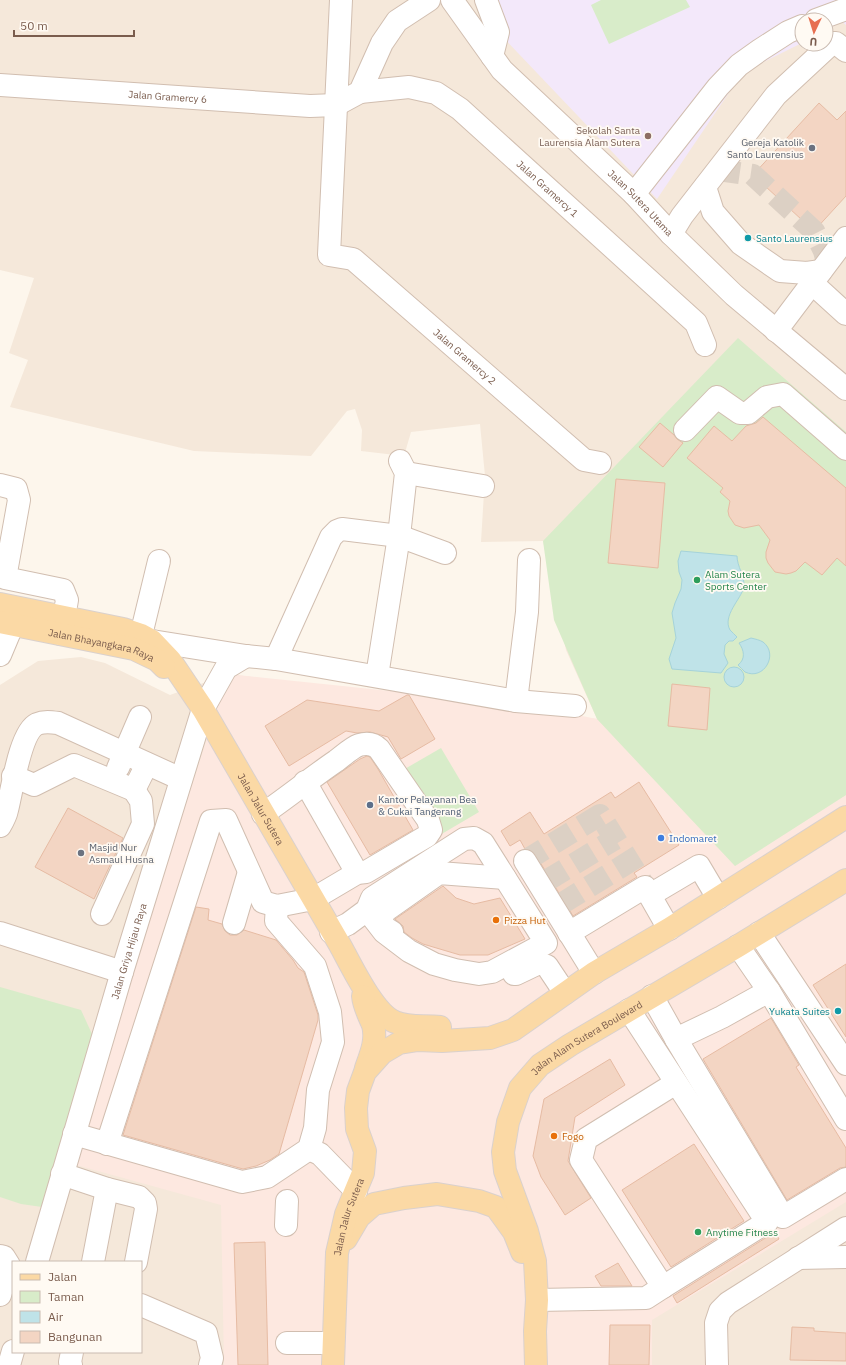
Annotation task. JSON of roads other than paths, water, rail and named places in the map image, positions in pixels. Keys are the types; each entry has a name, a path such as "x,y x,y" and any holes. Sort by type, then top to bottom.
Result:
{"main road":[{"name":"Jalan Bhayangkara Raya","path":"0,604 134,649 157,660 190,691"},
{"name":"Jalan Bhayangkara Raya","path":"7,623 123,629 146,638"},
{"name":"Jalan Jalur Sutera","path":"146,638 170,660 203,709 361,984 386,1017 395,1022 408,1025 456,1029 490,1038"},
{"path":"490,1038 513,1030 594,973 669,929 846,817"},
{"name":"Jalan Alam Sutera Boulevard","path":"537,1300 535,1261 527,1231 505,1171 503,1152 508,1122 520,1088 540,1065 570,1044 738,946 846,880"},
{"name":"Jalan Jalur Sutera","path":"333,1365 336,1253 346,1214 363,1173 365,1150 357,1129 356,1108 358,1091 374,1041 373,1026 364,1007 361,984"},
{"name":"Jalan Jalur Sutera","path":"365,1072 382,1053 399,1044 418,1040 442,1041 490,1038"},
{"path":"336,1253 359,1217 374,1204 404,1198 437,1194 479,1201 496,1207 514,1232 524,1257 524,1303 535,1331"},
{"path":"536,1365 535,1331 537,1300"}],"street":[{"path":"336,105 341,0"},
{"path":"336,105 360,92 382,43 397,21 428,0"},
{"name":"Jalan Sutera Utama","path":"452,0 502,70 634,194 671,234 734,295 846,389"},
{"path":"486,0 498,32 492,56"},
{"path":"834,13 846,9"},
{"path":"634,194 718,87 740,65 760,50 794,29"},
{"path":"671,234 682,216 776,96 832,43 836,43 846,51"},
{"name":"Jalan Gramercy 6","path":"0,85 310,106 336,105"},
{"name":"Jalan Gramercy 1","path":"360,92 409,88 436,93 460,109 696,323 705,345"},
{"name":"Jalan Gramercy 2","path":"336,105 329,255 353,259 584,460 600,463"},
{"path":"705,187 713,212 741,244 780,270 807,273 817,278 846,314"},
{"path":"776,331 846,238"},
{"path":"685,430 717,397 740,413 748,413 767,397 783,394 846,449"},
{"path":"377,676 399,536 403,467 483,486"},
{"path":"0,485 16,489 19,500 5,578 63,590 67,600 63,626"},
{"path":"276,659 334,533 342,529 399,536 445,553"},
{"path":"516,701 527,612 529,560"},
{"path":"159,561 146,638 246,656 276,659 377,676 516,701 575,706"},
{"path":"0,655 7,623"},
{"name":"Jalan Griya Hijau Raya","path":"37,1261 122,972 203,709 226,668 246,656"},
{"path":"112,782 140,717"},
{"path":"0,826 7,812 14,776 27,734 32,727 38,723 58,723 181,779"},
{"path":"107,1144 211,821 226,820 263,902 277,906 313,899 357,873 366,872 427,836 431,827 428,820 379,749 370,744 358,745 305,782 280,803 263,814"},
{"path":"134,790 146,764"},
{"path":"14,776 34,785 74,766 134,790 141,801 143,824 102,914"},
{"path":"305,782 357,873"},
{"path":"474,838 483,843 546,943 564,966 570,990 547,966 539,963 516,974 492,972 479,974 455,970 434,964 409,951 384,932 371,915 372,898 464,839 474,838"},
{"path":"525,861 543,883 557,906 569,933 594,973"},
{"path":"650,895 699,866 718,898"},
{"path":"234,923 250,872"},
{"path":"409,951 409,944 384,927 381,919 385,911 439,873 505,878"},
{"path":"569,933 645,887 669,929"},
{"path":"74,1134 242,1182 267,1177 309,1149 315,1128 318,1090 333,1042 330,1012 315,966 276,921 277,906"},
{"path":"336,939 348,924 371,915"},
{"path":"759,933 846,1064"},
{"path":"0,934 122,972"},
{"path":"492,972 546,943"},
{"path":"738,946 769,991 846,1119"},
{"path":"676,1039 722,1017 769,991"},
{"path":"652,996 676,1039 783,1217 846,1179"},
{"path":"537,1300 646,1298 767,1222 629,1010"},
{"path":"663,1287 581,1160 586,1138 676,1083"},
{"path":"309,1149 320,1154 356,1191"},
{"path":"62,1174 107,1189 139,1197 145,1203 146,1209 136,1261"},
{"path":"94,1261 107,1189"},
{"path":"286,1225 287,1201"},
{"path":"717,1365 716,1323 720,1311 728,1303 846,1228"},
{"path":"798,1258 846,1257"},
{"path":"0,1295 6,1268"},
{"path":"142,1305 206,1333 212,1358 210,1365"},
{"path":"287,1343 333,1343"},
{"path":"9,1365 12,1353"},
{"path":"71,1365 72,1353"}],"water":[{"path":"681,551 737,556 744,587 728,619 730,630 737,637 725,645 724,654 728,663 721,673 672,669 669,659 676,638 672,613 681,589 682,580 679,572 678,561"},
{"path":"751,638 763,642 768,647 770,653 767,665 763,670 752,674 745,672 738,665 741,663 743,657 742,649 739,643"},
{"path":"730,667 738,667 744,673 744,681 738,687 730,687 724,681 724,673"}],"tunnel":[{"path":"718,170 753,175 814,231 824,251 827,263"},
{"path":"525,861 600,815 645,887"},
{"path":"546,881 615,839"},
{"path":"561,904 629,862"}],"place":[{"name":"Sekolah Santa Laurensia Alam Sutera","path":"648,136"},
{"name":"Gereja Katolik Santo Laurensius","path":"812,148"},
{"name":"Santo Laurensius","path":"748,238"},
{"name":"Alam Sutera Sports Center","path":"697,580"},
{"name":"Kantor Pelayanan Bea & Cukai Tangerang","path":"370,805"},
{"name":"Indomaret","path":"661,838"},
{"name":"Masjid Nur Asmaul Husna","path":"81,853"},
{"name":"Pizza Hut","path":"496,920"},
{"name":"Yukata Suites","path":"838,1011"},
{"name":"Fogo","path":"554,1136"},
{"name":"Anytime Fitness","path":"698,1232"}]}
